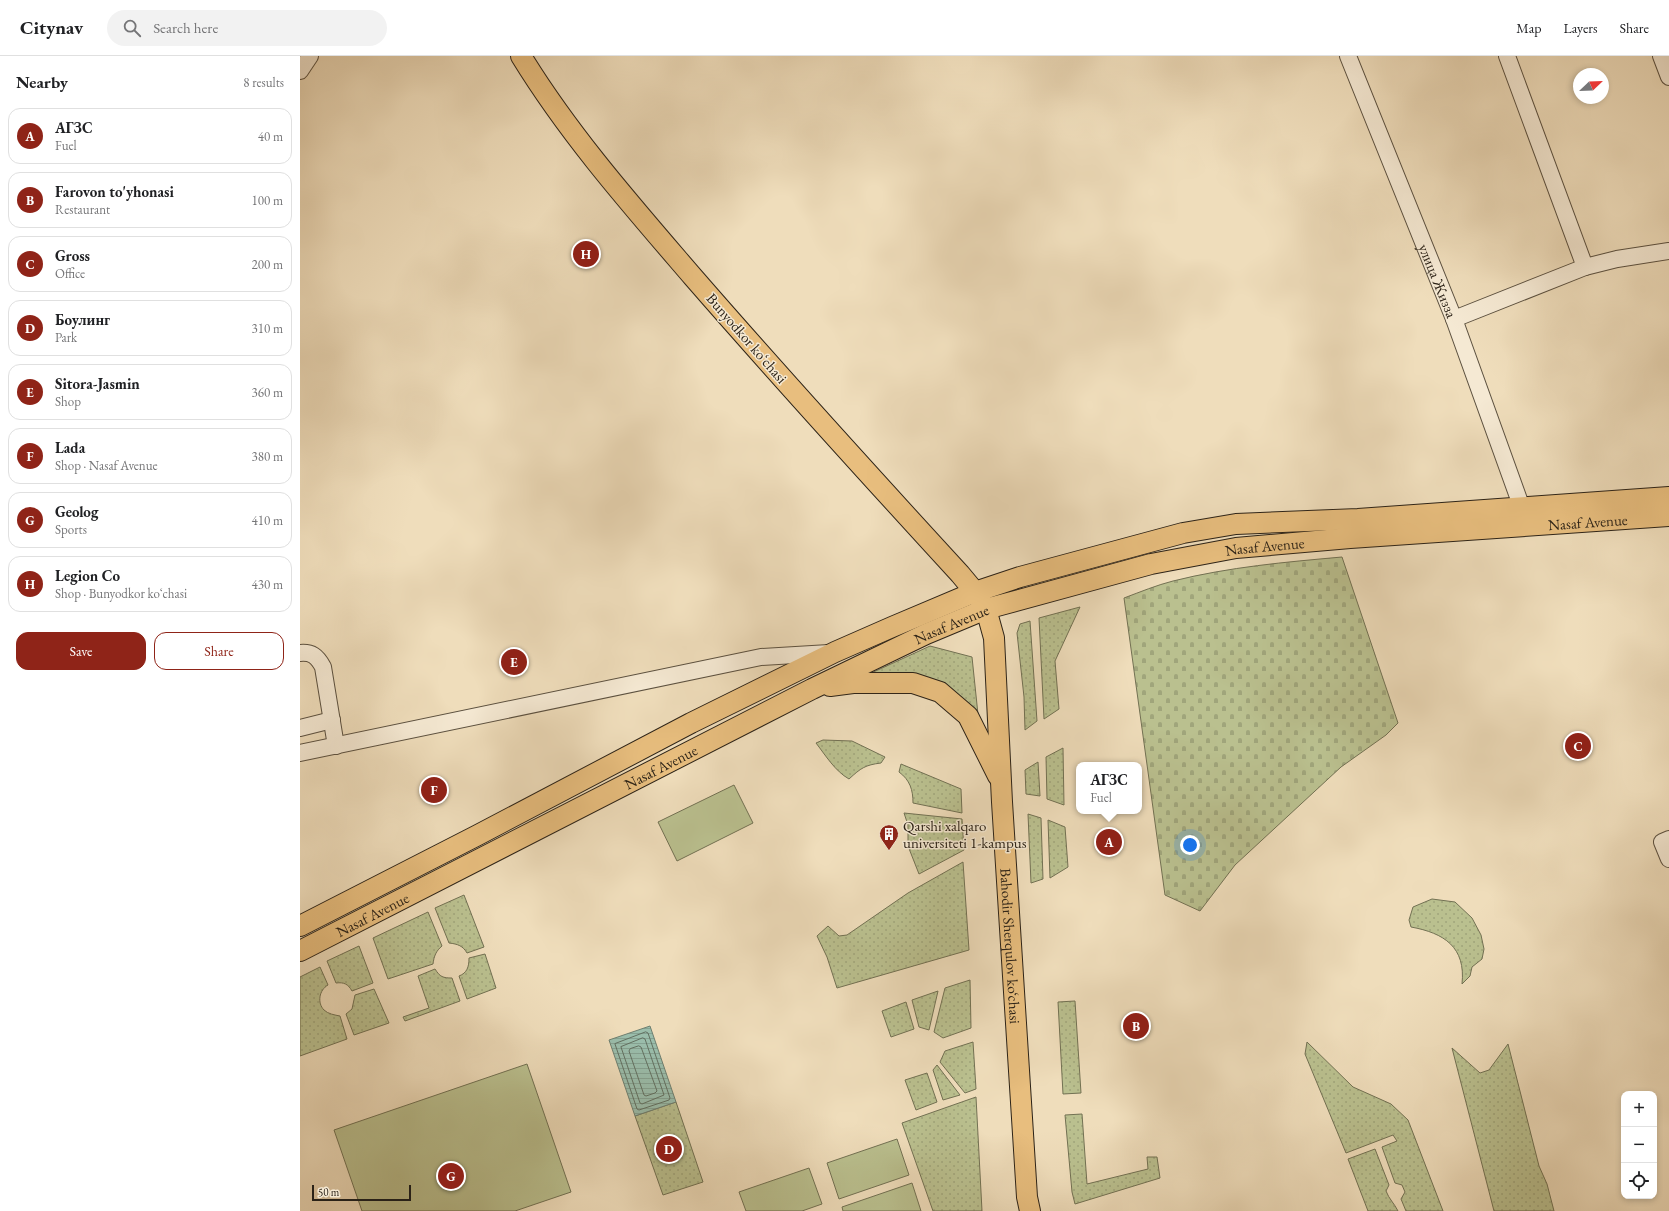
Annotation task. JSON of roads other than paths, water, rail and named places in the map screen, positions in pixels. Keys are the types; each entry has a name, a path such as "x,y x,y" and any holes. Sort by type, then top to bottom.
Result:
{"main road":[{"name":"Bunyodkor koʻchasi","path":"521,56 538,85 621,194 733,323 975,592 986,609"},
{"name":"Nasaf Avenue","path":"300,926 692,723 835,652 975,592 1124,548 1183,533 1236,524 1522,508 1669,497"},
{"name":"Nasaf Avenue","path":"300,951 812,689 926,634 986,609 1151,564 1236,548 1355,538 1669,516"},
{"name":"Bahodir Sherqulov ko‘chasi","path":"986,609 994,638 1030,1211"},
{"path":"812,689 853,683 913,682 940,692 968,716 1002,782"}],"street":[{"path":"300,71 310,56"},
{"name":"улица Жизза","path":"1348,56 1454,319 1522,508"},
{"path":"1507,56 1585,267"},
{"path":"1661,56 1669,77"},
{"path":"1454,319 1585,267 1617,259 1669,251"},
{"path":"300,653 310,652 318,658 323,666 336,746"},
{"path":"300,753 761,657 835,652"},
{"path":"300,728 332,720"},
{"path":"1669,839 1662,842 1669,860"}],"water":[{"path":"650,1026 676,1102 635,1116 609,1040"}],"place":[{"name":"Legion Co","path":"586,254"},
{"name":"Sitora-Jasmin","path":"514,662"},
{"name":"Gross","path":"1578,746"},
{"name":"Lada","path":"434,790"},
{"name":"АГЗС","path":"1109,842"},
{"name":"Qarshi xalqaro universiteti 1-kampus","path":"889,851"},
{"name":"Farovon to'yhonasi","path":"1136,1026"},
{"name":"Боулинг","path":"669,1149"},
{"name":"Geolog","path":"451,1176"}]}
